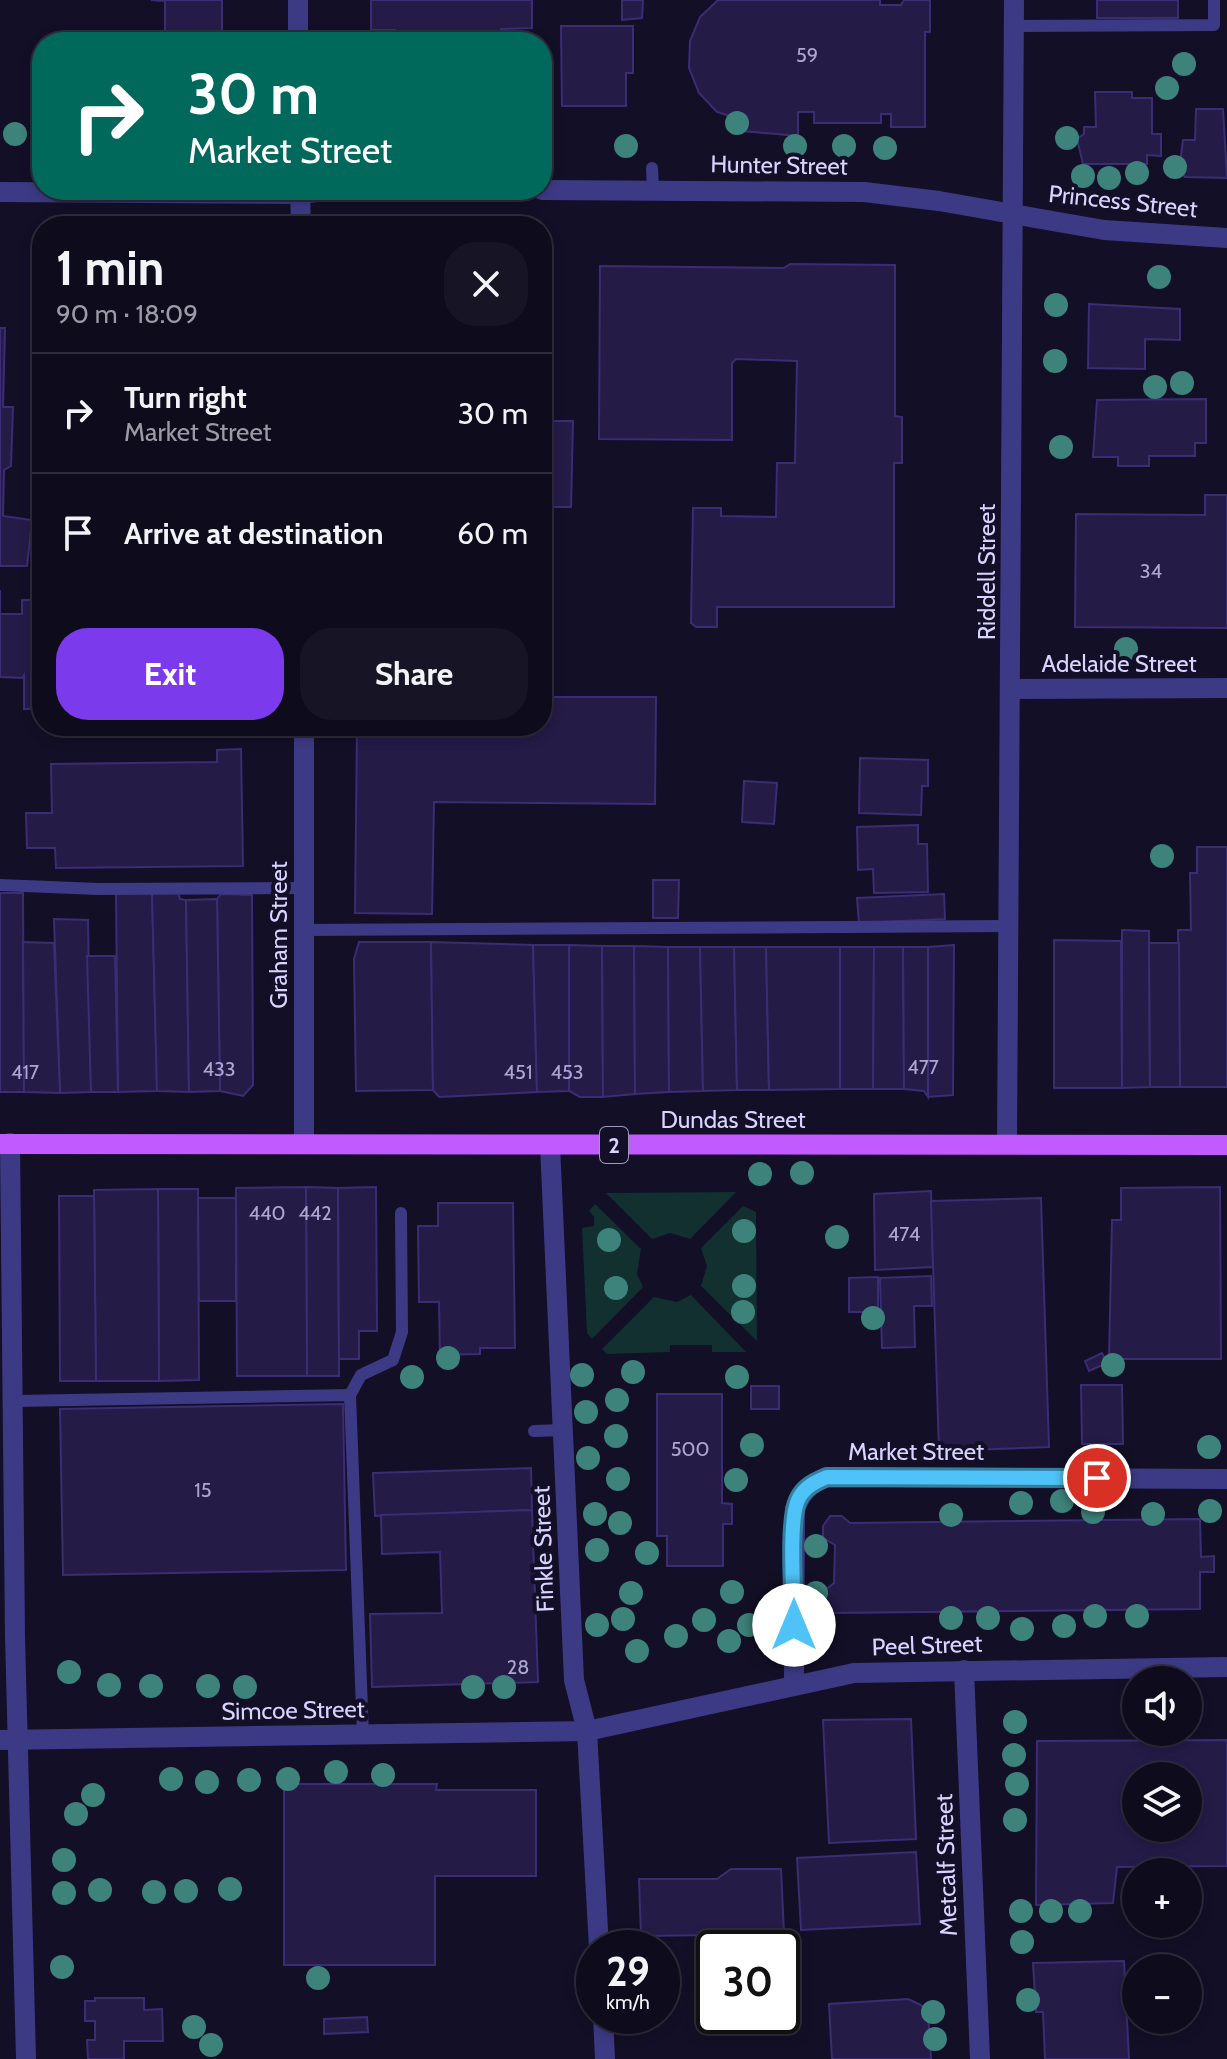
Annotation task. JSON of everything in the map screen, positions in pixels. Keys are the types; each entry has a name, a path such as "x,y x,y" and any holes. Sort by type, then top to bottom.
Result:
{"main road":[{"name":"Dundas Street","path":"5,1144 1227,1145"}],"street":[{"path":"298,0 298,32"},
{"name":"Riddell Street","path":"1007,1144 1014,0"},
{"name":"Hunter Street","path":"552,190 864,192 1013,214"},
{"path":"0,192 32,192"},
{"name":"Princess Street","path":"1013,214 1104,230 1227,238"},
{"name":"Adelaide Street","path":"1011,689 1227,688"},
{"name":"Graham Street","path":"304,736 304,1143"},
{"path":"5,1144 15,1401 9,1740 26,2059"},
{"name":"Finkle Street","path":"550,1145 575,1692 587,1731 598,1930"},
{"name":"Market Street","path":"794,1683 795,1509 804,1490 814,1482 827,1477 1227,1479"},
{"name":"Peel Street","path":"587,1731 794,1683 854,1673 1227,1667"},
{"name":"Metcalf Street","path":"964,1670 980,2059"},
{"name":"Simcoe Street","path":"9,1740 587,1731"},
{"path":"604,2034 605,2059"}],"lane":[{"path":"1014,26 1214,25 1214,0"},
{"path":"652,168 653,190"},
{"path":"0,885 98,889 304,888"},
{"path":"304,930 1008,926"},
{"path":"363,1735 350,1395 361,1375 393,1360 402,1332 401,1213"},
{"path":"15,1401 350,1395"},
{"path":"534,1431 565,1430"}],"green space":[{"path":"736,1192 690,1239 670,1233 652,1239 606,1193"},
{"path":"595,1204 641,1249 637,1274 643,1287 592,1339 587,1333 582,1228 594,1226 594,1217 589,1211"},
{"path":"743,1206 756,1212 757,1341 701,1286 707,1266 701,1248"},
{"path":"691,1295 746,1352 712,1352 712,1345 670,1345 670,1352 607,1354 602,1349 654,1297 677,1302"}],"building":[{"path":"151,0 222,0 222,32 165,32 165,1"},
{"path":"371,0 532,0 532,28 501,29 501,32 371,30"},
{"path":"622,0 643,0 642,18 622,20"},
{"path":"718,0 880,0 880,5 901,5 904,0 930,0 930,32 925,32 925,127 891,127 891,114 881,114 881,123 814,123 814,112 798,112 798,136 742,131 742,120 717,112 699,93 689,68 690,41 700,17"},
{"path":"1097,0 1178,0 1178,18 1097,18"},
{"path":"561,26 633,26 633,73 626,73 626,106 562,106"},
{"path":"1095,92 1132,92 1132,98 1152,98 1152,134 1161,134 1161,156 1147,155 1147,164 1083,164 1077,139 1084,134 1084,127 1096,127"},
{"path":"1196,109 1223,109 1227,178 1185,177 1179,171 1183,140 1195,140"},
{"path":"790,264 895,265 895,416 902,417 902,463 894,463 894,607 717,607 717,627 696,627 691,623 693,508 721,508 721,516 776,517 777,463 795,463 797,361 736,359 732,363 732,440 599,439 600,266 784,268"},
{"path":"1089,304 1180,309 1180,340 1145,339 1145,369 1088,368"},
{"path":"0,328 5,328 3,407 13,407 11,466 4,470 3,516 32,520 27,566 0,566"},
{"path":"1206,399 1206,443 1195,443 1195,456 1149,456 1149,466 1118,466 1118,457 1093,457 1097,400"},
{"path":"552,421 573,421 571,507 552,507"},
{"path":"1205,495 1227,495 1227,628 1075,627 1076,514 1205,515"},
{"path":"22,600 32,600 32,709 24,709 24,675 22,678 0,677 0,614 22,614"},
{"path":"552,697 656,697 655,804 434,802 432,914 355,913 357,736 552,736"},
{"path":"241,749 243,866 56,868 55,848 27,848 26,813 52,813 51,764 217,762 217,750"},
{"path":"860,758 928,760 928,786 922,786 921,815 859,813"},
{"path":"744,781 777,783 774,824 742,822"},
{"path":"918,825 918,844 927,844 928,892 874,893 873,869 858,870 857,827"},
{"path":"1197,847 1227,847 1227,1087 1180,1087 1178,930 1191,930 1190,873 1197,873"},
{"path":"653,880 679,880 678,918 653,918"},
{"path":"0,893 23,893 24,1092 0,1092"},
{"path":"116,893 152,893 157,1091 118,1092"},
{"path":"152,893 178,893 180,899 186,900 189,1092 157,1091"},
{"path":"221,894 252,895 253,1085 243,1096 220,1091 217,899"},
{"path":"944,894 945,919 859,923 857,898"},
{"path":"217,899 220,1091 189,1092 186,900"},
{"path":"54,919 88,920 91,1092 60,1093"},
{"path":"1122,930 1149,931 1150,1087 1122,1088"},
{"path":"1054,940 1121,941 1122,1088 1054,1088"},
{"path":"23,942 54,943 60,1093 24,1092"},
{"path":"359,942 431,942 433,1090 356,1091 354,959"},
{"path":"431,942 533,945 537,1092 439,1097 433,1090"},
{"path":"1149,943 1179,943 1180,1087 1150,1087"},
{"path":"533,945 569,945 569,1091 537,1092"},
{"path":"569,945 602,946 603,1097 580,1097 569,1091"},
{"path":"954,945 953,1095 928,1097 928,947"},
{"path":"602,946 634,946 635,1094 603,1097"},
{"path":"634,946 668,947 669,1092 635,1094"},
{"path":"668,947 700,947 703,1091 669,1092"},
{"path":"700,947 734,947 737,1090 703,1091"},
{"path":"734,947 766,947 769,1090 737,1090"},
{"path":"766,947 840,947 840,1089 769,1090"},
{"path":"840,947 874,947 873,1089 840,1089"},
{"path":"874,947 903,947 904,1089 873,1089"},
{"path":"903,947 928,947 928,1097 924,1091 904,1089"},
{"path":"87,956 115,956 118,1092 91,1092"},
{"path":"306,1187 338,1188 339,1376 307,1376"},
{"path":"306,1187 307,1376 237,1376 236,1188"},
{"path":"376,1187 377,1331 359,1331 359,1359 339,1359 338,1188"},
{"path":"1220,1187 1221,1359 1109,1359 1112,1220 1121,1220 1121,1188"},
{"path":"158,1189 198,1189 199,1380 159,1381"},
{"path":"158,1189 159,1381 96,1381 94,1190"},
{"path":"931,1191 933,1267 875,1270 874,1194"},
{"path":"59,1196 94,1196 96,1381 60,1381"},
{"path":"198,1198 236,1198 236,1301 199,1301"},
{"path":"1041,1198 1049,1447 939,1451 931,1201"},
{"path":"438,1203 513,1203 515,1348 480,1348 480,1354 440,1355 439,1302 419,1302 418,1226 438,1226"},
{"path":"931,1276 932,1306 914,1306 915,1347 882,1348 880,1278"},
{"path":"878,1277 878,1312 849,1312 849,1278"},
{"path":"1102,1353 1107,1363 1089,1371 1085,1361"},
{"path":"1081,1385 1122,1385 1123,1444 1082,1444"},
{"path":"751,1386 779,1386 779,1409 751,1409"},
{"path":"657,1394 722,1394 722,1503 732,1504 732,1524 723,1524 723,1566 667,1566 667,1536 657,1536"},
{"path":"343,1404 346,1570 63,1575 60,1409"},
{"path":"531,1468 532,1510 375,1516 373,1473"},
{"path":"532,1510 538,1682 372,1687 370,1614 442,1613 440,1552 382,1554 381,1515"},
{"path":"830,1516 842,1516 850,1523 1200,1519 1201,1557 1214,1556 1214,1572 1200,1572 1200,1609 831,1613 825,1605 824,1591 834,1583 835,1545 823,1538 823,1526"},
{"path":"911,1719 916,1839 829,1843 823,1720"},
{"path":"1202,1740 1227,1740 1227,1866 1202,1866 1202,1858 1122,1858 1122,1867 1117,1867 1113,1903 1036,1905 1037,1741 1122,1741 1122,1746 1202,1746"},
{"path":"284,1784 437,1784 436,1790 536,1790 536,1876 435,1876 435,1965 284,1965"},
{"path":"916,1852 920,1924 801,1930 797,1858"},
{"path":"731,1869 781,1869 784,1930 696,1930 696,1935 680,1935 680,1930 641,1930 639,1879 717,1879"},
{"path":"1122,1961 1122,2034 1128,2034 1129,2059 1045,2059 1043,2012 1036,2012 1033,1963"},
{"path":"95,1998 144,1998 144,2010 162,2009 163,2041 124,2041 124,2059 88,2059 87,2040 95,2040 95,2021 85,2021 85,2001 95,2001"},
{"path":"908,1999 921,2005 928,2013 931,2059 832,2059 829,2004"},
{"path":"367,2017 368,2032 324,2034 324,2019"}],"route":[{"path":"794,1625 795,1509 804,1490 814,1482 827,1477 1097,1478"}]}
